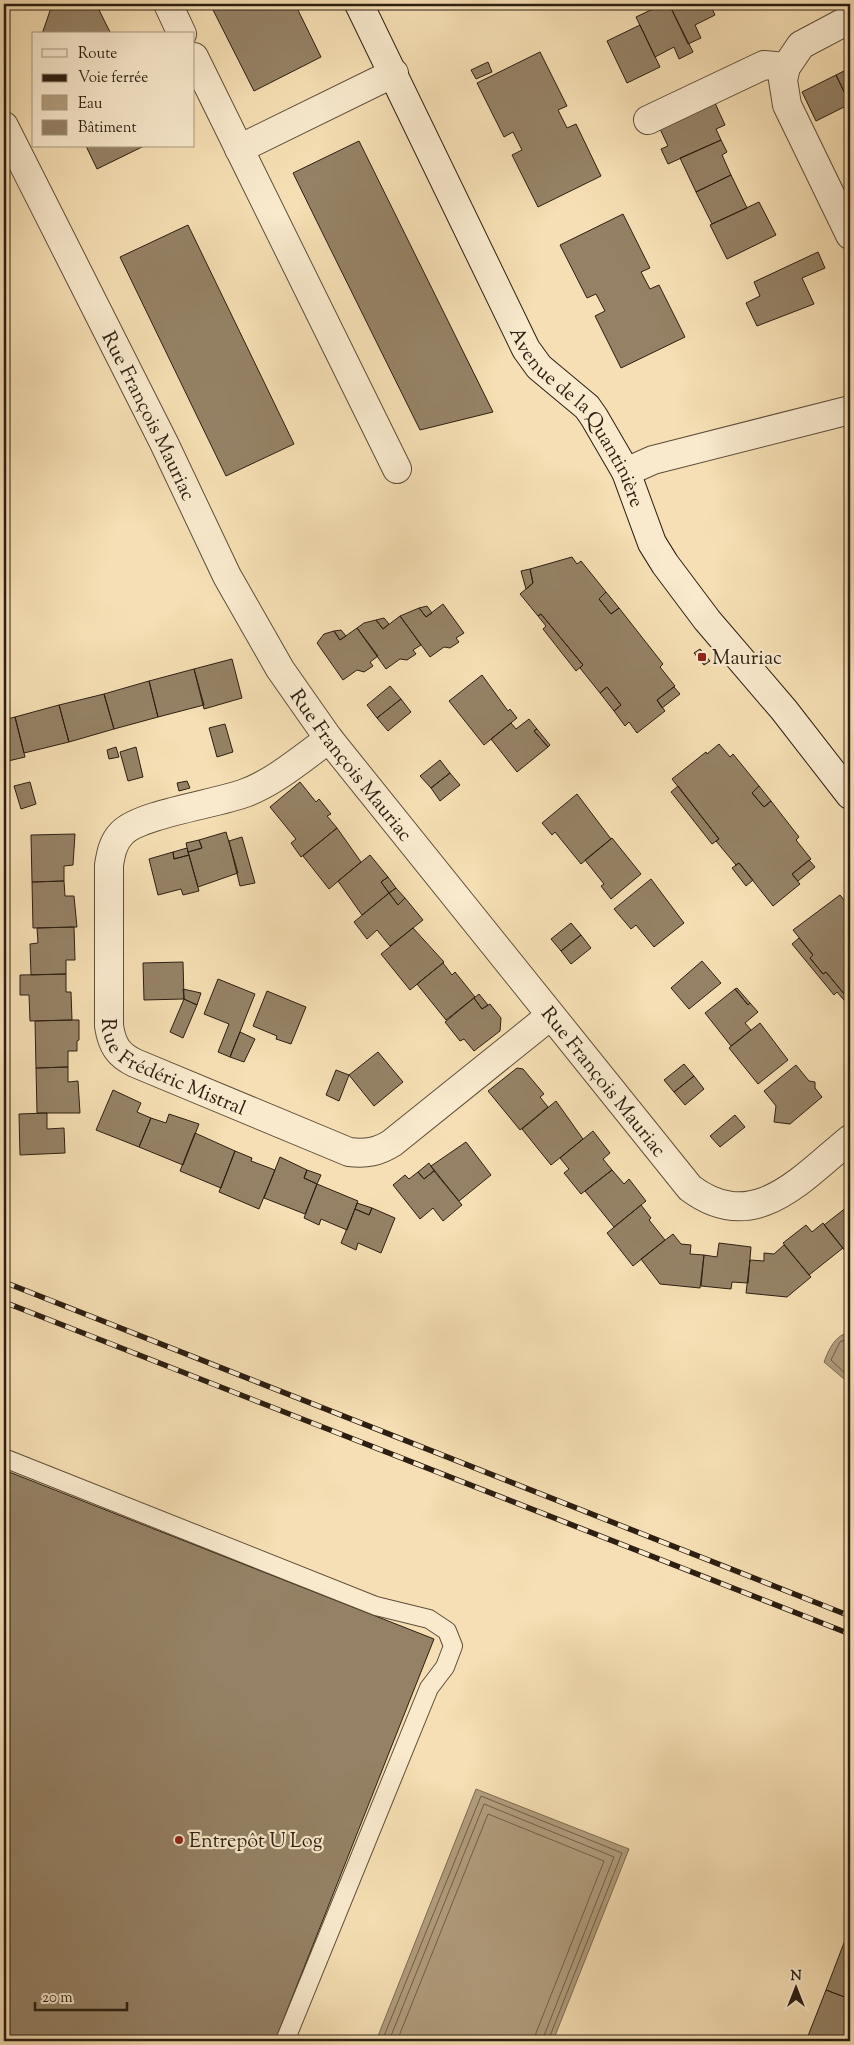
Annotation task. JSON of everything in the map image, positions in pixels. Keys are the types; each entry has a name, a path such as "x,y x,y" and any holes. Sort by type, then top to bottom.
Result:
{"street":[{"path":"168,4 181,32"},
{"name":"Avenue de la Quantinière","path":"359,4 526,348 539,367 587,407 606,435 626,472 652,544 665,564 707,620 784,710 850,795"},
{"path":"850,19 801,45 786,67 783,80 787,105 850,235"},
{"path":"195,59 397,469"},
{"path":"648,120 764,65 786,67"},
{"path":"239,149 394,73"},
{"name":"Rue François Mauriac","path":"4,126 164,443 227,576 280,669 329,740 690,1188 711,1201 735,1207 752,1206 768,1202 782,1194 850,1139"},
{"path":"626,472 653,460 850,410"},
{"name":"Rue Frédéric Mistral","path":"329,740 264,784 244,793 140,822 130,827 115,843 109,865 109,1026 111,1039 116,1050 135,1063 349,1152 362,1154 374,1152 392,1143 550,1016"}],"lane":[{"path":"4,1458 376,1606 429,1620 447,1631 453,1646 447,1660 429,1688 285,2041"}],"water":[{"path":"850,1332 850,1384 824,1362 836,1339"},
{"path":"476,1789 629,1849 553,2041 376,2041"}],"building":[{"path":"96,4 110,32 43,32 52,5"},
{"path":"210,4 295,4 321,57 254,91"},
{"path":"650,4 669,4 693,52 679,59 674,47 655,57 636,17 653,9"},
{"path":"669,4 710,4 715,15 695,25 701,38 688,44"},
{"path":"640,25 660,67 627,83 607,41"},
{"path":"540,52 567,106 558,110 567,128 576,124 601,176 538,207 512,155 522,150 513,132 504,137 477,83"},
{"path":"488,62 492,72 476,79 471,70"},
{"path":"850,68 850,104 836,75"},
{"path":"836,75 850,104 816,121 802,92"},
{"path":"715,103 725,125 716,129 721,140 668,164 661,149 668,146 660,129"},
{"path":"721,140 727,152 722,155 731,175 696,192 680,158"},
{"path":"359,141 493,412 420,430 322,232 293,173"},
{"path":"87,148 140,148 97,169"},
{"path":"731,175 747,208 712,224 696,192"},
{"path":"759,202 776,235 727,259 710,225"},
{"path":"623,214 650,268 641,272 650,289 659,285 685,337 621,368 595,316 605,311 596,294 587,298 560,245"},
{"path":"188,225 294,444 226,476 120,257"},
{"path":"818,252 825,268 802,278 814,304 757,326 746,303 760,296 754,282"},
{"path":"572,557 577,564 581,561 606,592 599,599 611,614 619,608 663,664 660,667 675,686 657,700 665,711 637,733 629,722 625,726 614,711 621,705 607,687 600,693 580,668 583,665 541,614 538,616 520,594 533,583 530,569"},
{"path":"530,569 533,583 526,589 521,571"},
{"path":"606,592 619,608 611,614 599,599"},
{"path":"443,604 464,633 456,638 459,642 450,648 444,647 430,657 400,616 419,608 426,617"},
{"path":"427,606 432,613 426,617 419,608"},
{"path":"541,614 583,665 576,671 543,629 546,626 538,616"},
{"path":"400,616 421,645 413,650 416,654 407,660 400,659 386,669 357,628 364,623 376,620 383,629"},
{"path":"384,618 389,624 383,629 376,620"},
{"path":"357,628 378,656 370,662 373,666 364,672 357,670 343,680 317,643 324,634 334,631 340,640"},
{"path":"341,630 346,636 340,640 334,631"},
{"path":"700,649 710,661 704,665 694,653"},
{"path":"232,659 242,698 204,709 194,669"},
{"path":"194,669 204,705 158,717 149,681"},
{"path":"482,675 508,711 510,709 517,718 484,745 449,701"},
{"path":"149,681 158,717 114,729 104,694"},
{"path":"390,686 401,699 377,718 367,705"},
{"path":"607,687 621,705 614,711 600,693"},
{"path":"674,687 680,694 662,708 657,700"},
{"path":"104,694 114,729 69,742 59,705"},
{"path":"401,699 411,712 388,731 377,718"},
{"path":"59,705 69,742 24,753 15,717"},
{"path":"15,717 25,757 4,762 4,720"},
{"path":"529,719 537,729 534,731 548,747 517,772 491,739 511,723 516,729"},
{"path":"225,724 233,752 217,757 209,728"},
{"path":"537,729 550,745 548,747 534,731"},
{"path":"719,744 730,757 733,754 759,786 752,793 764,807 771,801 799,837 796,840 811,859 792,874 800,884 773,906 739,863 736,865 716,841 719,839 672,779"},
{"path":"116,747 119,757 109,759 107,750"},
{"path":"136,747 143,777 128,781 120,752"},
{"path":"440,760 450,773 431,788 420,776"},
{"path":"450,773 460,785 440,801 431,788"},
{"path":"187,781 190,788 179,791 177,783"},
{"path":"30,782 36,804 21,809 14,786"},
{"path":"300,782 316,802 319,799 331,814 327,816 337,828 301,857 291,843 296,839 270,807"},
{"path":"678,786 719,839 712,844 671,792"},
{"path":"759,786 771,801 764,807 752,793"},
{"path":"577,794 611,839 581,864 555,832 552,835 542,823"},
{"path":"337,828 361,862 329,889 303,856"},
{"path":"226,832 238,873 198,887 188,852 202,848 199,840"},
{"path":"75,834 73,865 64,866 64,881 32,882 31,835"},
{"path":"242,837 255,883 240,886 229,841"},
{"path":"612,838 641,874 611,899 601,886 604,884 585,860"},
{"path":"199,840 202,848 188,852 186,843"},
{"path":"187,848 189,855 174,859 173,852"},
{"path":"173,852 174,859 189,855 199,891 183,895 181,889 158,895 149,859"},
{"path":"370,855 388,877 381,882 389,893 362,915 338,881"},
{"path":"809,860 815,867 798,881 792,874"},
{"path":"739,863 753,880 746,886 732,868"},
{"path":"388,877 396,888 389,893 381,882"},
{"path":"651,879 684,923 654,947 636,925 631,929 614,909"},
{"path":"64,881 65,896 74,896 77,927 33,928 32,882"},
{"path":"396,888 405,898 398,905 389,893"},
{"path":"389,893 398,905 405,898 423,920 390,946 377,930 367,939 354,922"},
{"path":"840,895 850,907 850,1001 826,972 823,974 810,958 813,955 793,930"},
{"path":"571,923 581,935 561,951 551,939"},
{"path":"74,927 75,960 66,960 66,974 31,975 30,944 38,943 37,928"},
{"path":"413,928 444,962 410,990 381,954"},
{"path":"581,935 591,948 571,964 561,951"},
{"path":"799,938 813,955 810,958 823,974 826,972 850,1001 850,1007 837,992 834,995 792,944"},
{"path":"702,961 721,983 689,1009 671,988"},
{"path":"183,962 184,999 144,1000 143,963"},
{"path":"443,963 452,975 455,972 475,997 446,1020 417,984"},
{"path":"66,974 66,992 71,992 72,1020 30,1021 29,995 20,995 20,975"},
{"path":"218,979 255,994 230,1057 218,1052 229,1024 204,1014"},
{"path":"737,988 750,1003 748,1005 735,989"},
{"path":"183,989 201,993 197,1005 184,999"},
{"path":"735,989 748,1005 750,1003 758,1012 745,1023 751,1030 731,1046 705,1013"},
{"path":"267,991 306,1007 291,1044 276,1039 277,1036 253,1026"},
{"path":"479,994 488,1005 482,1009 474,998"},
{"path":"474,998 482,1009 490,1004 501,1018 500,1031 474,1051 464,1039 460,1041 445,1022"},
{"path":"184,999 197,1005 183,1038 170,1032"},
{"path":"79,1020 77,1051 68,1051 68,1067 36,1068 35,1021"},
{"path":"760,1023 788,1060 758,1084 729,1048"},
{"path":"240,1032 255,1039 244,1062 230,1057"},
{"path":"378,1052 403,1082 374,1106 349,1075"},
{"path":"684,1064 694,1076 674,1092 664,1080"},
{"path":"796,1065 809,1081 815,1082 815,1088 822,1097 790,1124 774,1122 776,1106 764,1091"},
{"path":"68,1067 68,1082 78,1081 80,1113 37,1113 36,1068"},
{"path":"517,1068 523,1069 544,1094 540,1097 548,1107 520,1130 488,1091"},
{"path":"336,1070 349,1075 339,1101 326,1095"},
{"path":"694,1076 704,1089 685,1105 674,1092"},
{"path":"113,1090 141,1103 137,1112 151,1118 139,1147 96,1130"},
{"path":"556,1101 583,1139 551,1165 522,1129"},
{"path":"47,1113 47,1129 64,1128 65,1153 20,1155 19,1114"},
{"path":"169,1114 199,1124 183,1165 139,1147 151,1118 166,1123"},
{"path":"735,1115 745,1127 720,1147 710,1136"},
{"path":"593,1131 610,1153 603,1159 612,1170 581,1194 564,1173 569,1169 560,1158"},
{"path":"195,1133 235,1151 221,1188 180,1171"},
{"path":"466,1142 491,1175 459,1201 431,1166"},
{"path":"235,1151 252,1158 251,1161 275,1170 259,1209 219,1192"},
{"path":"280,1157 307,1170 304,1178 317,1184 305,1214 264,1198"},
{"path":"429,1163 434,1171 424,1179 418,1172"},
{"path":"307,1170 321,1175 317,1184 304,1178"},
{"path":"612,1170 624,1184 629,1179 646,1201 614,1227 585,1191"},
{"path":"434,1171 462,1205 443,1221 433,1208 420,1219 393,1185 405,1175 409,1179 418,1172 424,1179"},
{"path":"317,1184 358,1201 347,1230 321,1219 319,1225 304,1218"},
{"path":"850,1201 850,1257 824,1225 847,1207 845,1205"},
{"path":"357,1203 372,1208 369,1215 355,1209"},
{"path":"641,1205 651,1218 649,1220 665,1240 633,1266 607,1233"},
{"path":"372,1208 395,1218 381,1253 358,1243 356,1250 341,1243 355,1209 369,1215"},
{"path":"823,1223 843,1248 809,1275 783,1243 806,1225 812,1232"},
{"path":"673,1234 681,1244 691,1245 690,1254 704,1255 700,1288 660,1284 641,1259"},
{"path":"719,1243 751,1247 748,1283 732,1282 731,1289 701,1286 704,1255 717,1257"},
{"path":"784,1245 811,1277 787,1297 746,1293 750,1260 764,1261 764,1253 774,1254"},
{"name":"Entrepôt U Log","path":"4,1470 434,1639 275,2041 4,2041"},
{"path":"850,1927 850,1999 826,1990"},
{"path":"826,1990 850,1999 850,2041 806,2041"}],"railway":[{"path":"4,1282 850,1616"},
{"path":"4,1302 850,1634"}],"place":[{"name":"Mauriac","path":"702,657"},
{"name":"Entrepôt U Log","path":"179,1840"}]}
